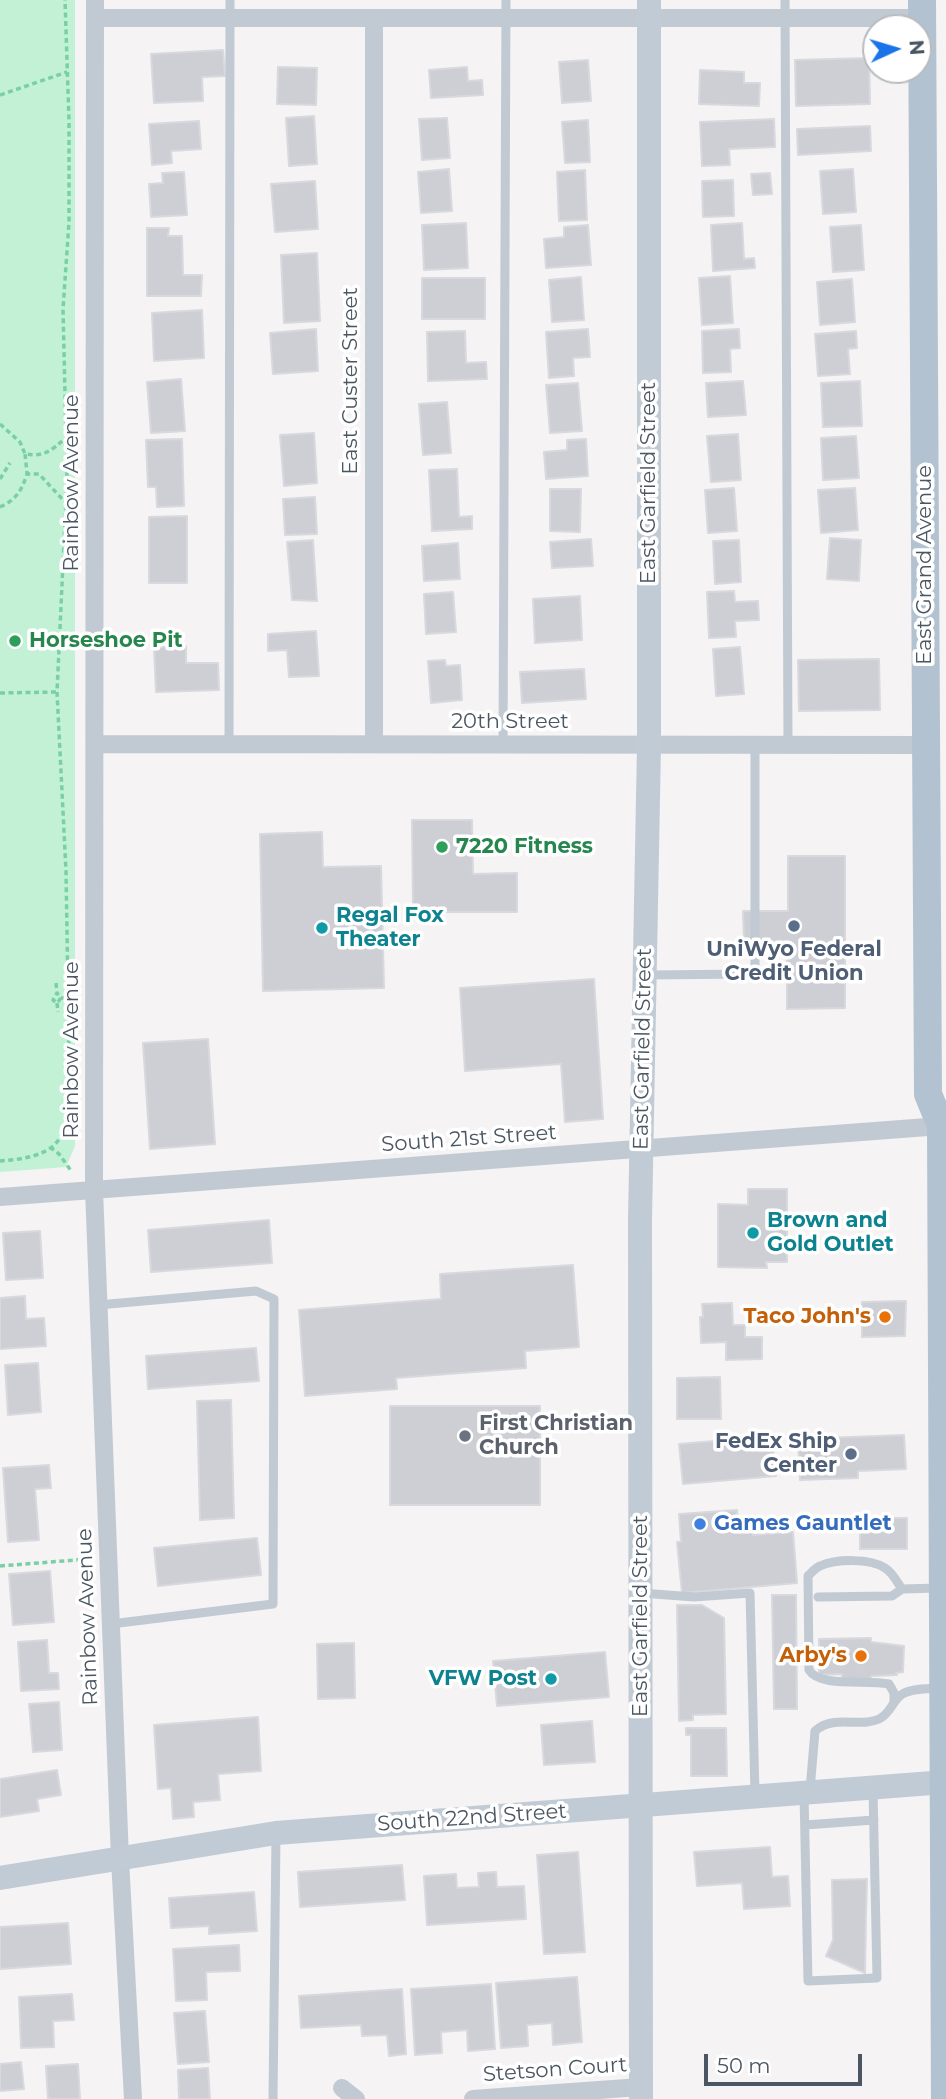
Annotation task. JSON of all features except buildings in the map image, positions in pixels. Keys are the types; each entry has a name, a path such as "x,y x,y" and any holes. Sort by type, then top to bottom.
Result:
{"main road":[{"name":"East Grand Avenue","path":"922,9 928,1094 944,1133 945,2099"}],"street":[{"path":"95,9 230,9 374,18 506,9 922,9"},
{"name":"Rainbow Avenue","path":"95,9 95,744 90,1190 99,1305 120,1859 133,2099"},
{"name":"East Garfield Street","path":"641,2093 640,1149 649,745 649,9"},
{"name":"East Custer Street","path":"374,18 374,744"},
{"name":"20th Street","path":"95,744 926,745"},
{"name":"South 21st Street","path":"0,1197 640,1149 944,1133"},
{"name":"South 22nd Street","path":"0,1878 276,1833 945,1782"},
{"name":"Stetson Court","path":"473,2099 641,2093"}],"lane":[{"path":"229,744 230,9"},
{"path":"503,745 506,9"},
{"path":"785,9 788,745"},
{"path":"644,975 749,974 755,968 755,745"},
{"path":"99,1305 256,1292 274,1299 272,1604 111,1624"},
{"path":"894,1703 894,1693 889,1684 875,1681 824,1681 813,1676 809,1670 808,1576 817,1567 830,1562 862,1562 882,1566 892,1574 902,1589"},
{"path":"818,1597 892,1596 902,1589 943,1588"},
{"path":"641,1593 694,1597 750,1593 755,1797"},
{"path":"873,1787 877,1978 808,1981 805,1825 815,1731 823,1723 877,1720 888,1713 900,1695 908,1691 943,1688"},
{"path":"805,1825 874,1820"},
{"path":"273,2099 276,1833"}],"path":[{"path":"0,1161 29,1159 50,1147 61,1139 70,1115 66,871 57,692 66,503 63,309 69,222 69,121 65,0"},
{"path":"0,95 67,72"},
{"path":"0,424 20,442 25,454 27,474 22,491 11,502 0,507"},
{"path":"25,454 38,456 48,453 66,438"},
{"path":"0,479 10,463"},
{"path":"27,474 39,474 66,503"},
{"path":"0,693 57,692"},
{"path":"56,983 57,993 61,998"},
{"path":"57,993 53,1000 57,1003 58,1012"},
{"path":"61,998 68,998"},
{"path":"57,1003 61,998"},
{"path":"50,1147 90,1190"},
{"path":"0,1566 108,1557"}],"green space":[{"path":"0,0 75,0 75,1146 66,1167 0,1172"}],"place":[{"name":"Horseshoe Pit","path":"15,641"},
{"name":"7220 Fitness","path":"442,847"},
{"name":"UniWyo Federal Credit Union","path":"794,926"},
{"name":"Regal Fox Theater","path":"322,928"},
{"name":"Brown and Gold Outlet","path":"753,1233"},
{"name":"Taco John's","path":"885,1317"},
{"name":"First Christian Church","path":"465,1436"},
{"name":"FedEx Ship Center","path":"851,1454"},
{"name":"Games Gauntlet","path":"700,1524"},
{"name":"Arby's","path":"861,1656"},
{"name":"VFW Post","path":"551,1679"}]}
